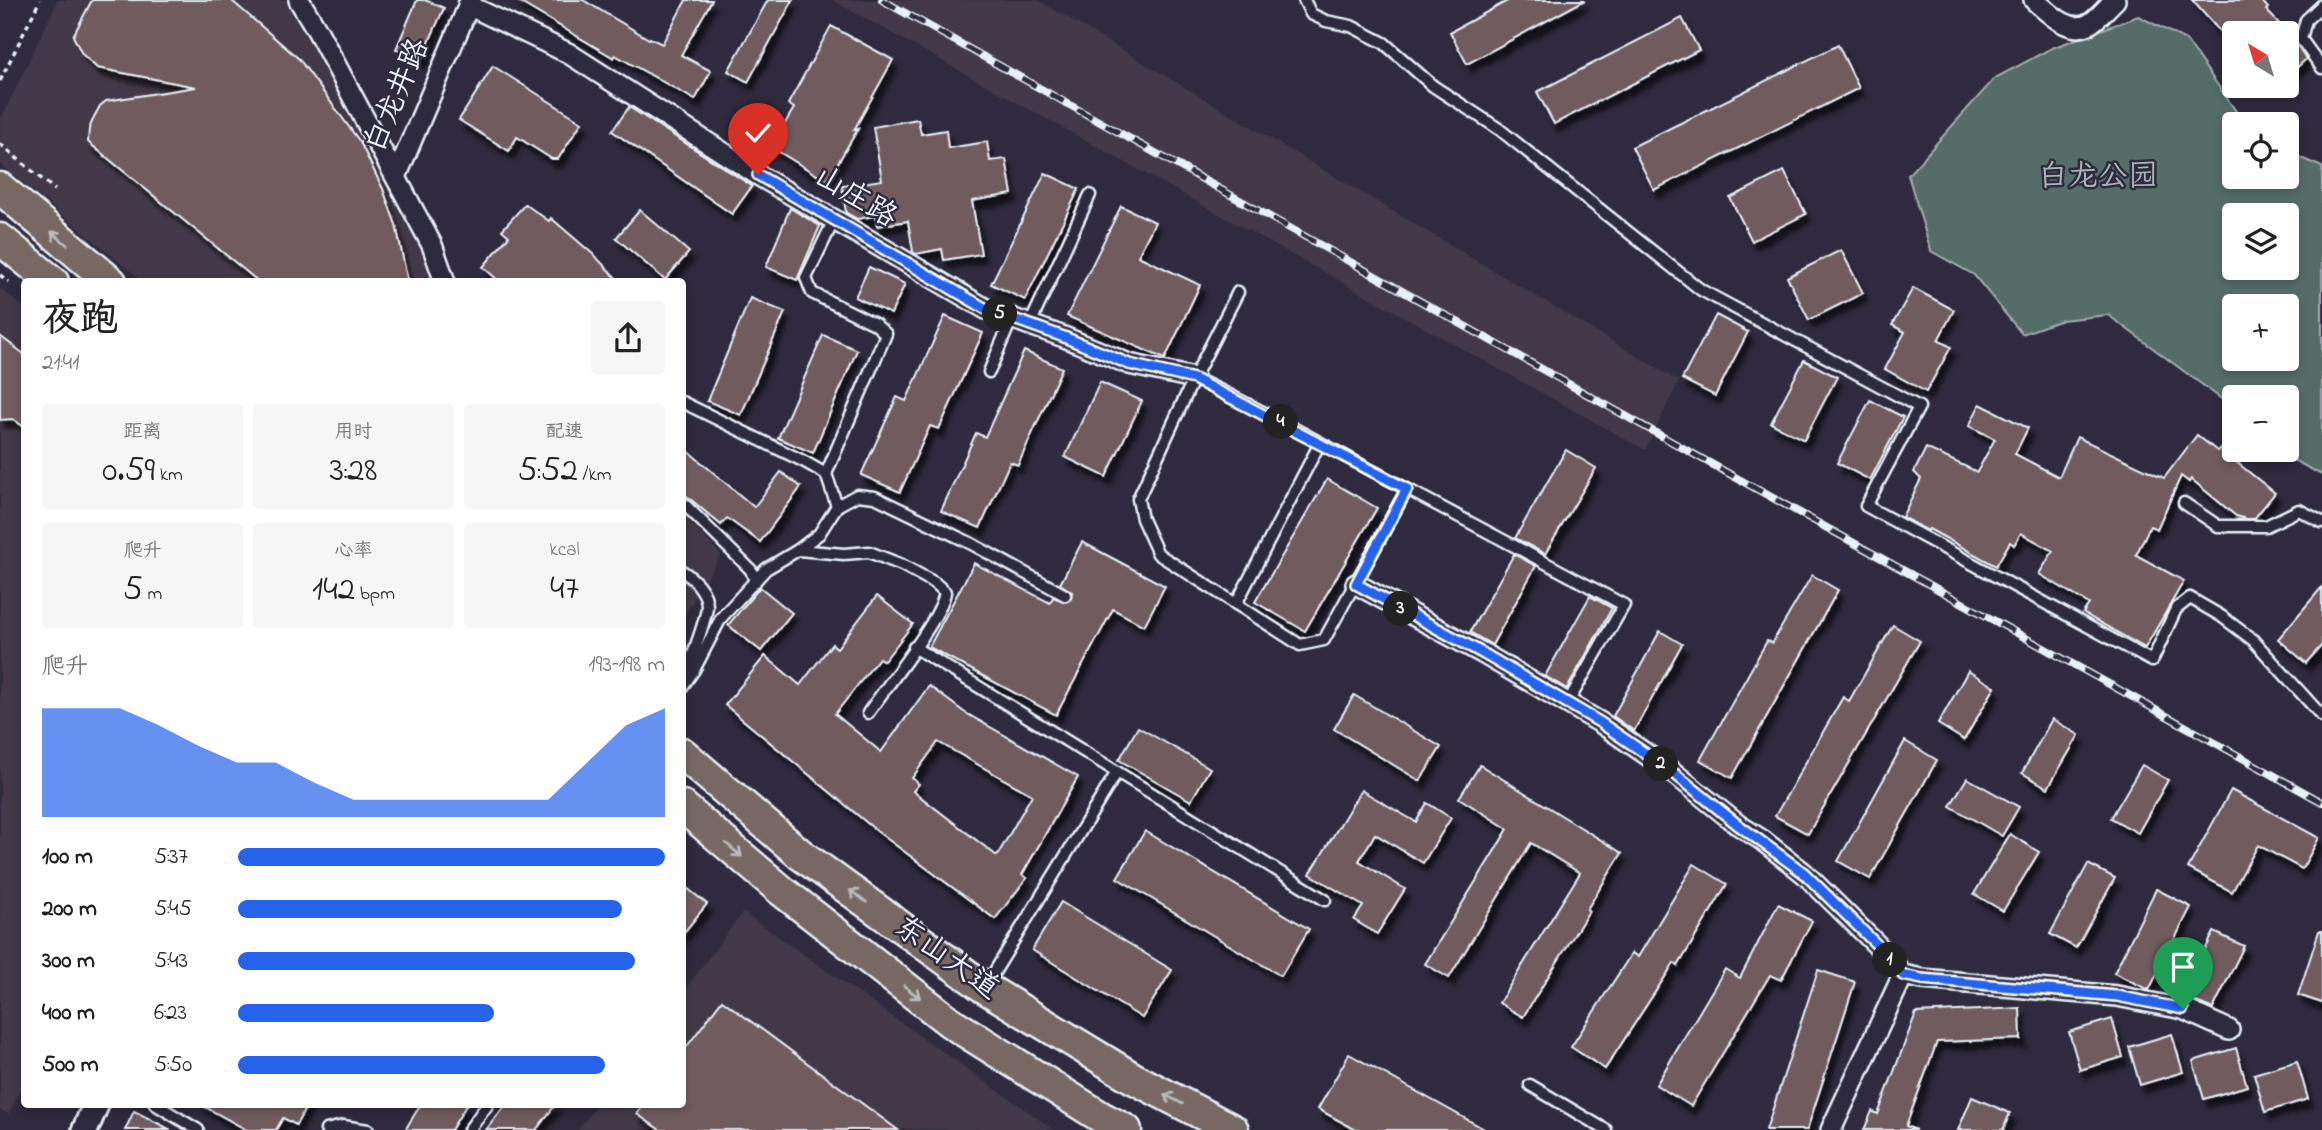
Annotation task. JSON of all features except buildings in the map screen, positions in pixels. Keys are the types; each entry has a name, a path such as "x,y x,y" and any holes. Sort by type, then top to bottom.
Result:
{"main road":[{"path":"0,188 106,278"},
{"path":"0,239 48,278"},
{"name":"东山大道","path":"686,756 800,854 985,988 1133,1078 1233,1130"},
{"name":"东山大道","path":"686,809 782,891 950,1022 1106,1126"}],"street":[{"path":"299,0 432,245 444,278"},
{"path":"2034,0 2057,20 2074,27 2088,24 2115,0"},
{"name":"白龙井路","path":"396,177 470,3"},
{"name":"山庄路","path":"470,3 568,53 758,175 986,309 1129,364 1194,379"},
{"path":"1356,584 1484,654 1601,723 1675,774 1804,873 1876,944 1903,975 1922,979 2117,996 2183,1009 2229,1030"},
{"path":"1831,1130 1903,975"},
{"path":"85,1130 94,1108"}],"lane":[{"path":"1304,0 1311,13 1326,21 1351,26 1384,43 1433,86 1499,129 1701,290 1919,407 1866,506 2152,661 2176,609 2190,597 2253,640 2322,716"},
{"path":"2322,5 2306,20 2301,38 2322,68"},
{"path":"989,372 1021,321 1090,195"},
{"path":"825,474 886,334 875,324 812,293 806,278 834,220"},
{"path":"1238,292 1138,499 1142,519 1158,554 1300,645 1324,640 1407,489"},
{"path":"1194,379 1624,604 1567,704"},
{"path":"686,404 825,474 837,506"},
{"path":"1236,604 1320,443"},
{"path":"686,680 721,618 766,569 798,551 819,534 837,506 857,495 875,497 970,543 1065,595"},
{"path":"2184,503 2218,526 2266,526 2299,510 2322,522"},
{"path":"686,506 751,570 755,582"},
{"path":"798,551 844,554 869,552 902,565 935,583 944,592 943,602 868,713"},
{"path":"686,574 704,593 707,607 686,673"},
{"path":"914,647 1325,900"},
{"path":"985,988 1117,772"},
{"path":"1530,1085 1606,1130"},
{"path":"162,1108 198,1130"},
{"path":"469,1130 485,1108"},
{"path":"326,1130 343,1126 368,1130"}],"path":[{"path":"0,81 40,0"},
{"path":"0,144 55,190"},
{"path":"0,275 9,282"}],"shaded area":[{"path":"58,0 289,0 380,157 433,278 139,278 0,164 0,121"},
{"path":"832,0 1038,0 1679,381 1645,450"},
{"path":"0,288 21,306 21,1088 9,1114 0,1110"},
{"path":"686,518 721,555 686,612"},
{"path":"743,912 1053,1129 578,1130 594,1108 686,1108 686,988"}],"green space":[{"name":"白龙公园","path":"2138,16 2186,40 2222,91 2222,98 2227,98 2237,112 2222,112 2222,189 2299,189 2299,157 2322,167 2322,475 2297,462 2299,385 2222,385 2222,399 2108,315 2062,320 2022,334 1974,275 1931,251 1908,175 1995,78 2052,48"}],"railway":[{"path":"882,0 2322,802"}],"route":[{"path":"758,175 986,309 1129,364 1194,379 1407,489 1356,584 1484,654 1601,723 1675,774 1804,873 1876,944 1903,975 1922,979 2038,987 2117,996 2183,1009"}]}
